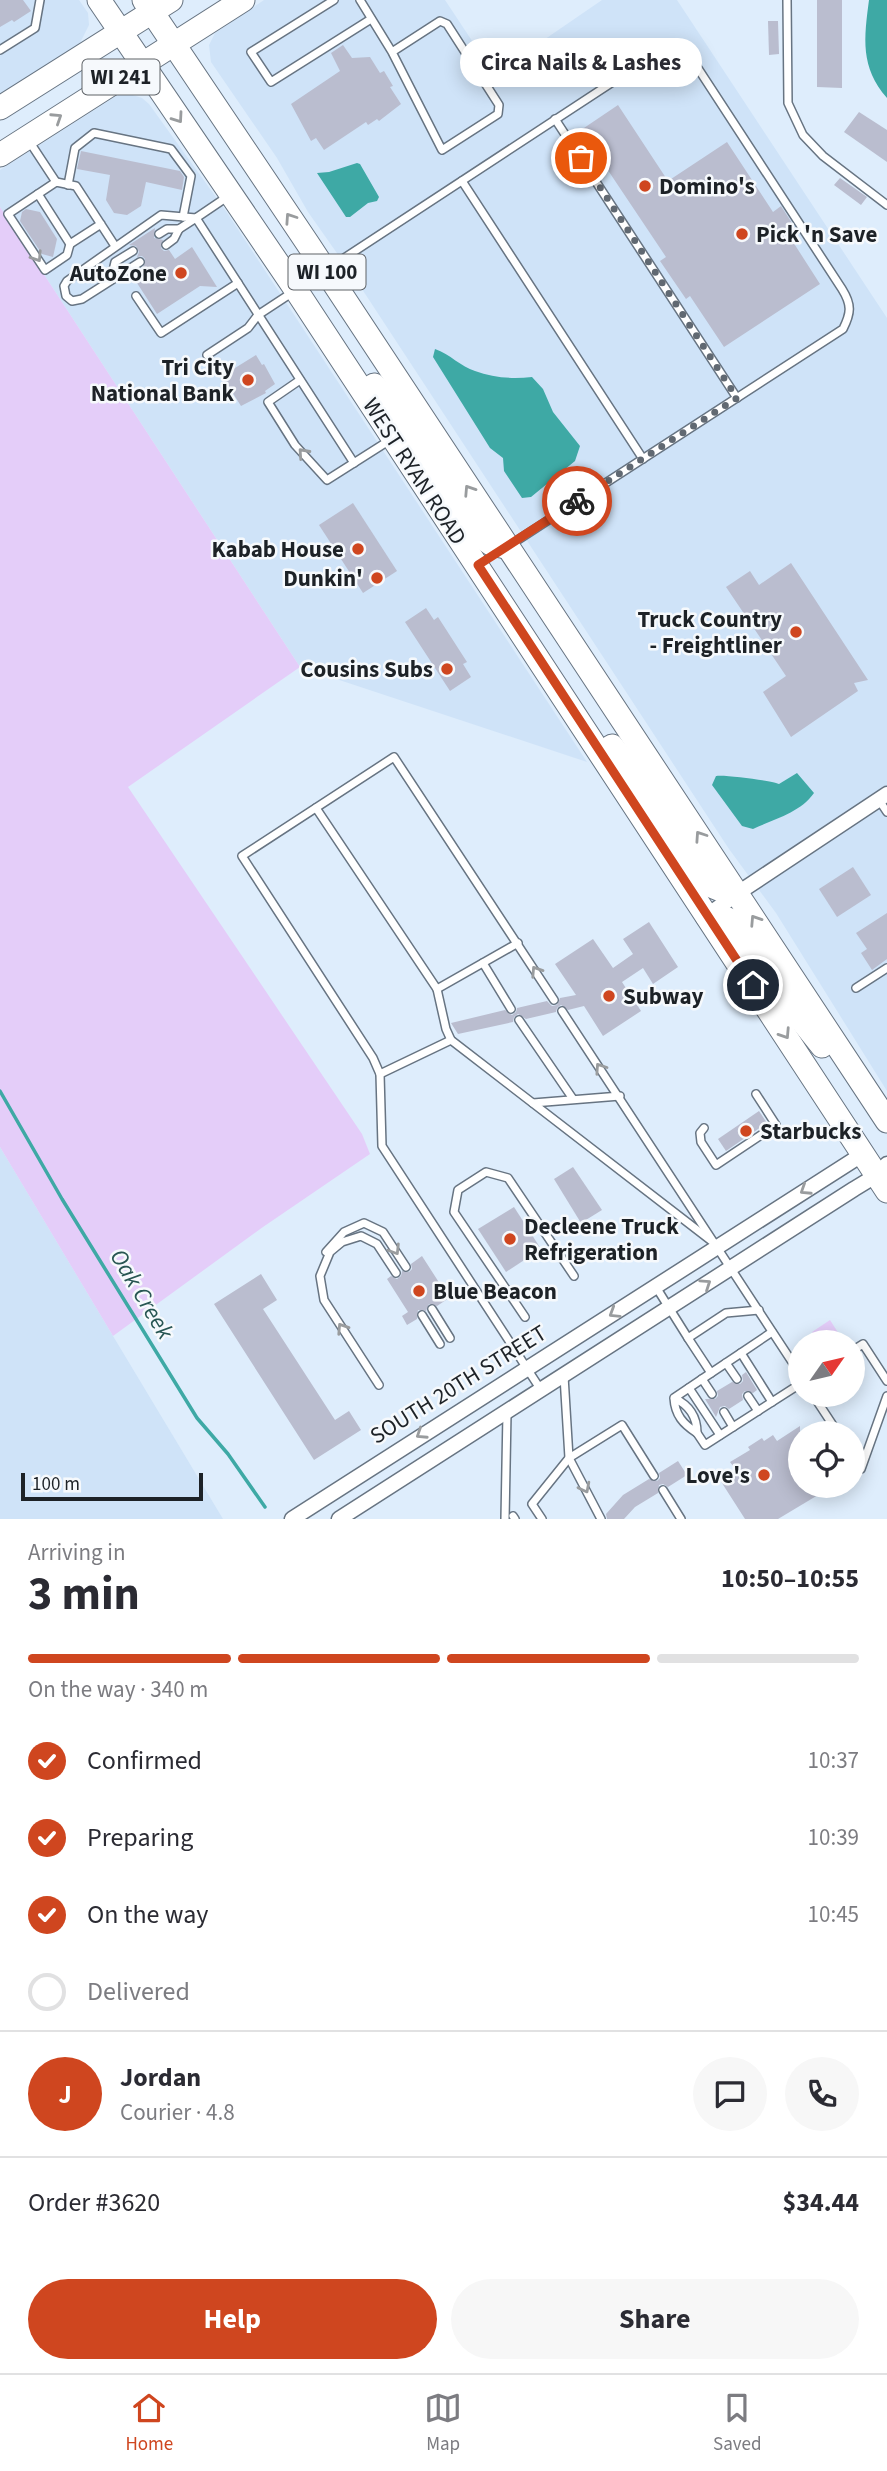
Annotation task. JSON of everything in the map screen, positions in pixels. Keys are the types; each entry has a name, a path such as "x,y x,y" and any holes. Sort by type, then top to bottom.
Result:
{"main road":[{"name":"WEST RYAN ROAD","path":"99,0 393,438 596,680 887,1121"},
{"name":"WI 241","path":"0,155 243,0"},
{"name":"WEST RYAN ROAD","path":"156,4 174,45 414,406 560,690 863,1154"},
{"name":"WI 241","path":"0,108 119,32 156,4"},
{"path":"308,244 305,271 296,290 319,290 327,296 383,374 414,406"},
{"path":"330,341 364,374 400,416 475,532 491,544 492,564 509,572 539,619 596,680"},
{"path":"560,690 589,718 639,779 711,886 738,893"},
{"path":"707,916 721,916 732,921 743,933 790,1006 844,1072 866,1090"},
{"path":"863,1154 880,1156 884,1173"}],"street":[{"path":"707,916 738,893 884,802"},
{"name":"SOUTH 20TH STREET","path":"292,1519 863,1154"},
{"path":"339,1519 884,1173"}],"lane":[{"path":"0,50 34,28 40,0"},
{"path":"334,0 251,52 271,82 371,19"},
{"path":"359,0 392,52 442,150 498,114 499,105 447,24 440,22 392,52"},
{"path":"787,0 788,103 803,135 823,156 887,205"},
{"path":"325,270 671,46 686,50 850,302 851,314 843,329 492,556"},
{"path":"555,119 737,398"},
{"path":"68,184 75,148 94,133 171,149 191,176 183,217"},
{"path":"27,138 56,183"},
{"path":"462,181 643,458"},
{"path":"101,224 70,244 67,255 45,270 8,214 56,183 76,186 101,224 115,246"},
{"path":"38,194 70,244"},
{"path":"166,244 174,239 179,229 231,195"},
{"path":"140,262 77,301 69,299 64,291 67,281 161,215 196,218"},
{"path":"196,218 354,463"},
{"path":"159,234 167,229 179,229"},
{"path":"111,279 116,262 133,251"},
{"path":"136,296 161,333 237,284"},
{"path":"207,355 248,328 258,315 296,290"},
{"path":"300,380 268,402 296,445 327,481 393,438"},
{"path":"541,1390 382,1146 380,1074 373,1058 242,856 394,757 554,1000"},
{"path":"316,808 437,989 451,1040 718,1246"},
{"path":"437,989 517,943"},
{"path":"483,963 511,1009"},
{"path":"856,988 887,968"},
{"path":"562,1011 788,1356"},
{"path":"519,1020 573,1100"},
{"path":"380,1074 451,1040"},
{"path":"704,1128 700,1133 701,1142 716,1165 776,1125 756,1094"},
{"path":"533,1103 620,1096"},
{"path":"525,1317 454,1212 458,1190 486,1172 508,1178 573,1276"},
{"path":"379,1385 324,1300 320,1276 326,1250 344,1232 364,1223 383,1232 406,1267"},
{"path":"320,1276 330,1252 342,1242 361,1236 377,1244 396,1273"},
{"path":"655,1286 711,1373"},
{"path":"432,1309 450,1338"},
{"path":"688,1338 726,1312 759,1310"},
{"path":"422,1315 440,1344"},
{"path":"674,1398 772,1332"},
{"path":"865,1347 887,1381"},
{"path":"741,1353 772,1402"},
{"path":"726,1363 737,1378"},
{"path":"564,1376 569,1458 601,1519"},
{"path":"702,1379 712,1394"},
{"path":"689,1388 720,1435"},
{"path":"674,1398 675,1410 685,1426 697,1433 705,1445 788,1392"},
{"path":"748,1396 758,1411"},
{"path":"865,1458 887,1396"},
{"path":"674,1398 685,1404 697,1420 697,1433"},
{"path":"507,1412 511,1518"},
{"path":"724,1412 733,1427"},
{"path":"542,1519 532,1504 569,1458 622,1425 654,1476"},
{"path":"663,1490 681,1519"}],"shaded area":[{"path":"0,0 79,0 88,13 89,25 79,45 0,97"},
{"path":"264,0 445,0 494,74 602,0 677,0 887,318 887,1091 776,913 729,849 358,283 308,212 277,158 211,62 209,45 215,33"},
{"path":"869,0 887,0 887,98 872,75 868,63 865,40"},
{"path":"126,93 142,98 149,104 226,211 587,762 300,667 0,207 0,170 118,95"},
{"path":"357,163 379,197 377,201 368,203 350,217 346,217 317,173"},
{"path":"0,207 300,667 128,787 362,1134 370,1154 263,1227 113,1336 0,1147"},
{"path":"435,349 465,367 482,373 503,377 532,377 543,389 553,412 580,446 575,461 531,497 522,498 504,471 503,458 490,448 433,357"},
{"path":"797,773 814,793 794,811 753,829 742,826 712,785 716,776 779,784"},
{"path":"0,1147 113,1336 223,1519 0,1519"},
{"path":"830,1320 836,1330 815,1330"}],"building":[{"path":"0,0 23,0 31,11 0,27"},
{"path":"817,0 842,0 842,88 817,87"},
{"path":"768,21 778,21 779,54 769,55"},
{"path":"343,45 352,58 370,57 380,73 384,71 401,104 379,121 377,119 368,125 366,122 324,150 316,138 311,141 291,104 340,71 331,53"},
{"path":"618,105 668,181 727,142 773,212 781,206 794,226 786,231 820,284 724,347 690,296 686,299 660,261 666,257 581,130"},
{"path":"859,112 887,130 887,162 844,132"},
{"path":"81,151 180,171 184,177 182,190 146,182 141,206 127,215 114,213 106,200 110,175 77,169"},
{"path":"840,178 867,197 861,205 834,185"},
{"path":"26,209 40,212 57,239 53,257 42,254 20,221 22,212"},
{"name":"AutoZone","path":"155,228 154,238 163,240 161,248 164,251 169,250 175,259 192,247 217,287 200,286 157,314 137,283 149,276 143,267 145,259 142,256 137,257 139,252 136,246 129,245"},
{"name":"Tri City National Bank","path":"256,355 275,384 265,391 266,393 241,406 222,376"},
{"path":"353,503 397,571 363,593 319,525"},
{"name":"Truck Country - Freightliner","path":"791,563 868,680 854,683 858,691 791,737 763,692 786,676 726,587 750,571 759,585"},
{"path":"426,608 434,620 438,617 467,662 463,664 471,677 450,691 405,622"},
{"path":"853,867 871,895 837,917 819,889"},
{"path":"887,913 887,959 872,970 861,953 867,949 856,933"},
{"path":"649,922 678,967 653,984 643,968 622,982 641,1011 603,1036 584,1006 568,1010 561,1005 556,1012 526,1019 518,1014 513,1022 458,1034 451,1023 505,1010 512,1015 517,1008 547,1001 552,1006 557,1005 560,998 576,995 555,964 593,939 613,968 633,954 623,939"},
{"name":"Starbucks","path":"759,1111 767,1123 726,1151 718,1139"},
{"path":"573,1167 602,1210 581,1223 554,1179"},
{"name":"Decleene Truck Refrigeration","path":"514,1207 541,1249 506,1272 478,1229"},
{"name":"Blue Beacon","path":"422,1256 449,1298 437,1306 429,1304 426,1311 418,1310 417,1319 407,1325 402,1316 408,1312 387,1279 391,1276 397,1279 402,1271 409,1272 412,1269 411,1264"},
{"path":"261,1274 277,1300 263,1309 335,1420 349,1411 361,1430 314,1460 214,1304"},
{"path":"746,1372 757,1390 753,1393 745,1391 742,1394 743,1400 729,1409 720,1407 716,1417 705,1399 715,1399 718,1396 717,1391 732,1382 740,1384 743,1381 742,1375"},
{"name":"Love's","path":"788,1434 788,1498 813,1498 778,1519 745,1519 720,1480 736,1470 730,1462 750,1450 748,1447 773,1435 777,1441"},
{"path":"678,1461 687,1475 668,1487 659,1485 658,1493 635,1507 624,1519 607,1519 606,1514 623,1495 649,1479 657,1481 660,1478 659,1473"}],"waterway":[{"name":"Oak Creek","path":"0,1091 62,1199 197,1418 228,1454 265,1507"}],"way so far":[{"path":"577,501 737,398 581,158"}],"place":[{"name":"Circa Nails & Lashes","path":"581,158"},
{"name":"Domino's","path":"645,186"},
{"name":"Pick 'n Save","path":"742,234"},
{"name":"AutoZone","path":"181,273"},
{"name":"Tri City National Bank","path":"248,380"},
{"name":"Kabab House","path":"358,549"},
{"name":"Dunkin'","path":"377,578"},
{"name":"Truck Country - Freightliner","path":"796,632"},
{"name":"Cousins Subs","path":"447,669"},
{"name":"Subway","path":"609,996"},
{"name":"Starbucks","path":"746,1131"},
{"name":"Decleene Truck Refrigeration","path":"510,1239"},
{"name":"Blue Beacon","path":"419,1291"},
{"name":"Love's","path":"764,1475"}],"route":[{"path":"577,501 478,565 753,985"}]}
